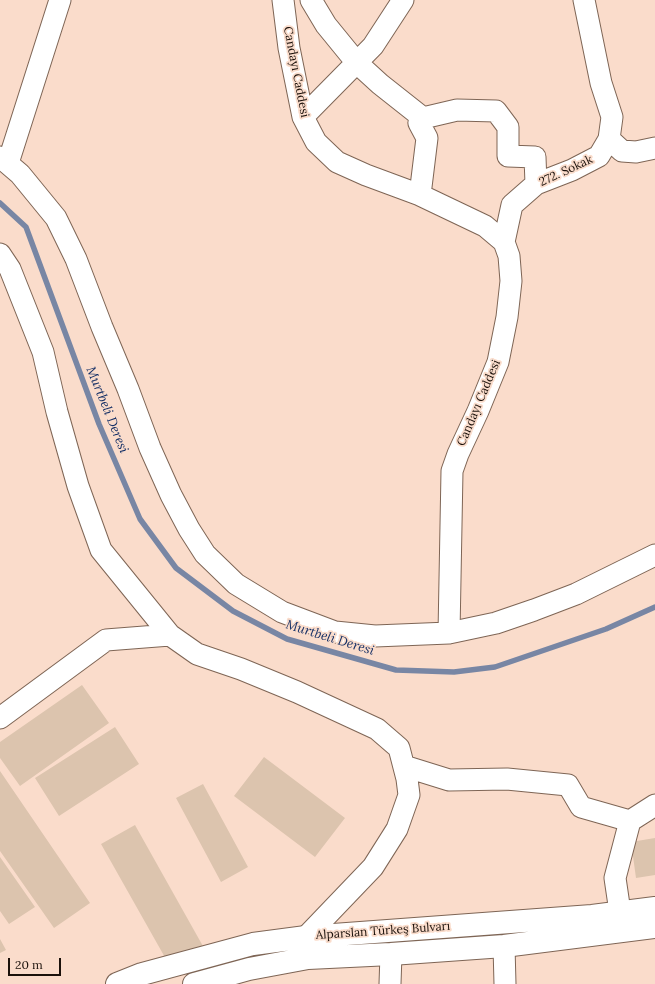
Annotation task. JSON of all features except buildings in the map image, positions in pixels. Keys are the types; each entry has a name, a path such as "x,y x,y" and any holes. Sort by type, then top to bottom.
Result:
{"main road":[{"name":"Alparslan Türkeş Bulvarı","path":"117,984 142,974 253,944 306,937 576,917 655,908"},
{"name":"Alparslan Türkeş Bulvarı","path":"194,984 249,968 308,958 504,946 655,927"}],"street":[{"path":"60,0 4,160 20,174 56,218 73,252 150,448 171,495 205,554 236,584 282,612 335,632 375,636 449,633 496,623 534,610 576,594 655,555"},
{"name":"Candayı Caddesi","path":"283,0 289,48 303,118 316,142 337,162 366,175 420,195 485,226 504,242 509,256 511,281 507,317 498,362 452,471 449,633"},
{"path":"311,0 326,25 357,63 380,84 423,118"},
{"path":"303,118 374,46 403,0"},
{"name":"272. Sokak","path":"504,242 512,205 536,184 572,170 599,156 609,139 612,117 601,83 584,0"},
{"path":"420,195 427,138 419,123 423,118 457,110 496,111 508,127 508,156 535,158 536,184"},
{"path":"609,139 622,151 636,152 655,148"},
{"path":"0,254 10,269 43,352 57,412 78,486 101,550 170,635 197,654 241,669 290,689 377,729 398,748 407,778 409,795 397,829 373,867 306,937"},
{"path":"0,718 106,640 170,635"},
{"path":"404,766 449,780 507,779 568,785 581,807 630,821"},
{"path":"620,912 614,878 630,821 655,805"},
{"path":"504,946 505,984"},
{"path":"390,984 391,954"}],"waterway":[{"name":"Murtbeli Deresi","path":"0,203 26,227 99,424 140,519 176,568 233,611 287,639 396,670 454,672 495,667 606,629 655,607"}]}
